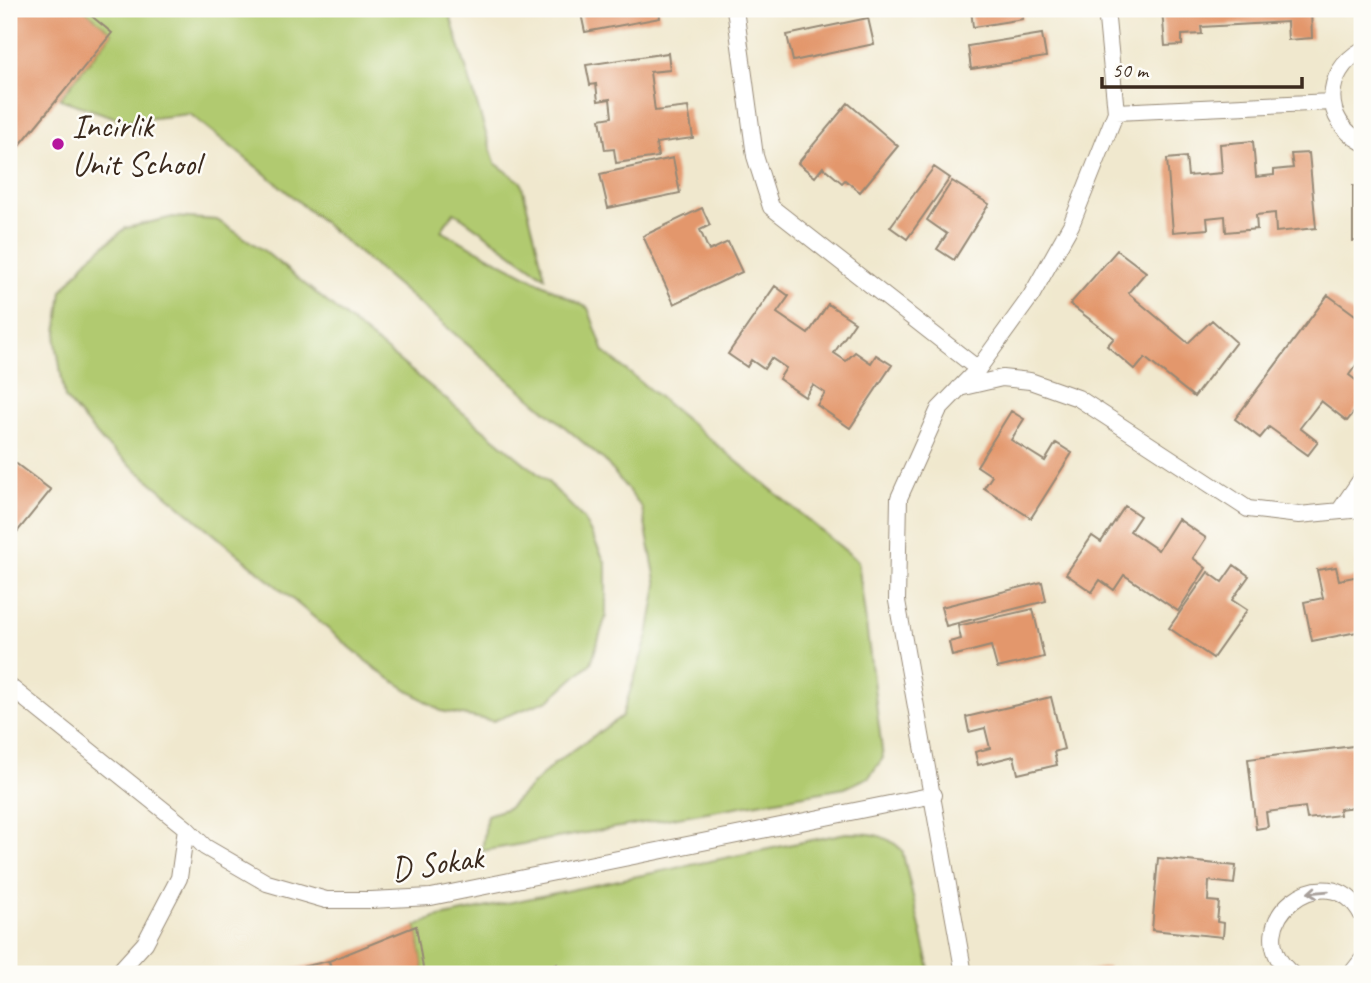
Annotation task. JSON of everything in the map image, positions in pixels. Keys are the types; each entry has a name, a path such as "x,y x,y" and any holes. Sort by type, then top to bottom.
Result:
{"lane":[{"path":"735,9 755,156 771,208 978,369"},
{"path":"964,974 934,795 897,601 899,498 939,410 978,369 1031,296 1071,225 1116,112 1106,9"},
{"path":"1362,50 1349,57 1338,70 1331,102 1336,118 1346,132 1362,142"},
{"path":"1116,112 1331,102"},
{"path":"959,388 1002,378 1030,381 1078,398 1248,509 1298,514 1362,509"},
{"path":"1340,510 1362,478"},
{"name":"D Sokak","path":"9,686 186,828 205,847 267,883 326,900 431,897 934,795"},
{"path":"117,974 145,943 179,878 186,828"},
{"path":"1292,974 1276,954 1273,937 1276,921 1285,906 1298,895 1314,890 1333,891 1348,898 1362,915"},
{"path":"1351,974 1362,960"}],"green space":[{"path":"83,9 448,9 495,163 521,182 545,277 454,212 441,231 588,308 604,352 858,561 883,758 869,777 845,788 482,851 487,815 508,808 555,763 622,716 648,636 657,585 642,508 605,461 274,181 190,114 125,121 60,99 112,33"},
{"path":"173,217 217,220 263,250 548,482 584,519 606,564 606,616 591,663 549,700 493,721 441,711 381,673 103,442 65,398 56,342 62,291 89,258 126,228"},
{"path":"846,833 876,835 896,844 902,850 931,974 559,974 557,964 500,974 424,974 416,926 435,918"}],"building":[{"path":"9,9 83,9 112,33 15,151 9,146"},
{"path":"580,9 659,9 660,18 585,32"},
{"path":"971,9 1021,9 1023,19 973,27"},
{"path":"1162,9 1311,9 1312,38 1288,40 1287,22 1201,27 1202,34 1182,35 1182,45 1165,46"},
{"path":"868,18 874,44 793,61 787,35"},
{"path":"1042,34 1046,57 971,69 968,46"},
{"path":"668,53 670,70 650,72 655,111 688,107 693,138 656,143 658,157 616,163 614,149 605,150 600,119 612,117 610,99 598,101 596,84 590,85 586,65"},
{"path":"848,103 898,146 860,192 845,180 842,183 823,167 815,177 798,163"},
{"path":"1253,141 1256,177 1274,175 1274,170 1293,168 1291,154 1309,153 1316,228 1276,232 1275,213 1256,215 1257,229 1226,232 1225,216 1207,218 1208,229 1173,232 1167,159 1186,157 1188,176 1222,173 1220,144"},
{"path":"673,158 680,193 608,208 600,174"},
{"path":"934,167 950,178 907,239 890,227"},
{"path":"952,181 989,204 954,260 937,249 947,234 927,220"},
{"path":"1353,186 1362,186 1362,241 1353,241"},
{"path":"702,208 710,225 700,230 709,251 728,242 742,272 674,304 643,236"},
{"path":"1117,250 1146,272 1128,293 1188,343 1212,320 1236,342 1194,397 1145,358 1135,370 1107,346 1114,338 1070,304"},
{"path":"775,286 789,296 777,313 808,334 828,304 855,322 834,353 846,361 855,352 871,363 876,355 892,365 850,428 817,405 825,393 813,385 805,397 779,379 786,368 771,358 764,369 751,360 747,367 728,354"},
{"path":"1328,295 1362,320 1362,357 1349,375 1362,385 1362,402 1347,421 1321,401 1300,428 1318,442 1308,455 1269,427 1260,438 1235,419"},
{"path":"1011,411 1024,419 1011,440 1045,461 1056,443 1072,453 1031,518 984,488 992,476 977,466"},
{"path":"10,459 51,490 9,542 9,461"},
{"path":"1125,506 1140,516 1130,531 1158,550 1178,519 1206,538 1193,558 1206,568 1178,611 1124,575 1114,590 1100,580 1092,592 1066,574 1092,536 1101,542"},
{"path":"1362,562 1362,631 1312,641 1304,602 1323,598 1317,570 1336,567 1339,580 1359,576 1356,563"},
{"path":"1234,565 1249,576 1232,600 1247,610 1213,658 1169,628 1208,572 1222,582"},
{"path":"1042,582 1046,601 946,626 941,607"},
{"path":"1033,609 1044,657 997,668 991,646 952,656 949,642 961,639 958,626"},
{"path":"1051,697 1064,749 1054,752 1057,765 1018,774 1014,756 978,765 975,752 990,748 985,728 969,732 966,717"},
{"path":"1362,745 1362,806 1339,809 1340,815 1307,819 1305,807 1266,812 1268,827 1256,829 1248,759"},
{"path":"1158,858 1236,866 1234,884 1209,881 1208,901 1219,902 1217,922 1224,923 1223,937 1152,930"},
{"path":"416,926 424,974 334,974 329,961"},
{"path":"329,961 331,974 274,974 274,973"},
{"path":"557,964 559,974 508,974 508,973"},
{"path":"1108,967 1110,974 1074,974 1074,973"}],"place":[{"name":"Incirlik Unit School","path":"58,144"}]}
